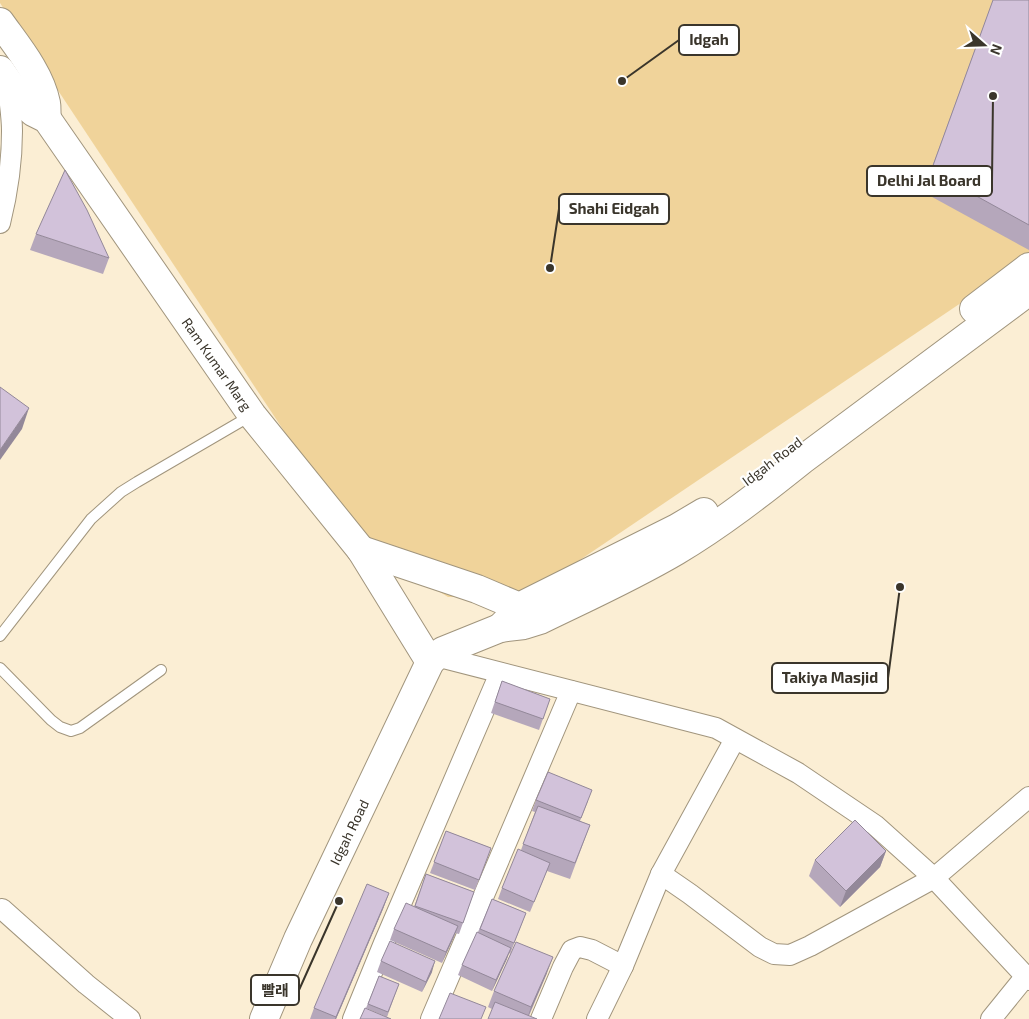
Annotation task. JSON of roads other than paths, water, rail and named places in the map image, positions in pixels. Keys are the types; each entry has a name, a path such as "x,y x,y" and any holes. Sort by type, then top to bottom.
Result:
{"street":[{"path":"0,22 40,82 46,104 47,118"},
{"path":"0,223 5,205 12,131 4,76"},
{"name":"Ram Kumar Marg","path":"4,76 22,102 33,112 47,118 252,415 361,550 436,657"},
{"path":"436,657 500,628 524,625 540,620 677,551 765,489 1023,289"},
{"name":"Idgah Road","path":"500,628 527,603 677,528 708,509 1023,289"},
{"path":"361,550 477,589 522,608"},
{"path":"436,657 716,728 798,773 874,825 934,878 1027,978 991,1019"},
{"name":"Idgah Road","path":"264,1019 298,938 436,657"},
{"path":"353,1019 500,673"},
{"path":"431,1019 571,691"},
{"path":"597,1019 623,966 661,874 735,739"},
{"path":"661,874 760,947 774,954 790,955 934,878 1029,797"},
{"path":"2,909 86,984 130,1019"},
{"path":"541,1019 572,950 580,947 592,950 623,966"}],"lane":[{"path":"0,636 91,519 108,503 136,482 252,415"},
{"path":"0,668 51,720 60,727 71,731 80,728 161,670"}],"place":[{"name":"Idgah","path":"622,81"},
{"name":"Delhi Jal Board","path":"993,96"},
{"name":"Shahi Eidgah","path":"550,268"},
{"name":"Takiya Masjid","path":"900,587"},
{"name":"빨래","path":"339,901"}]}
